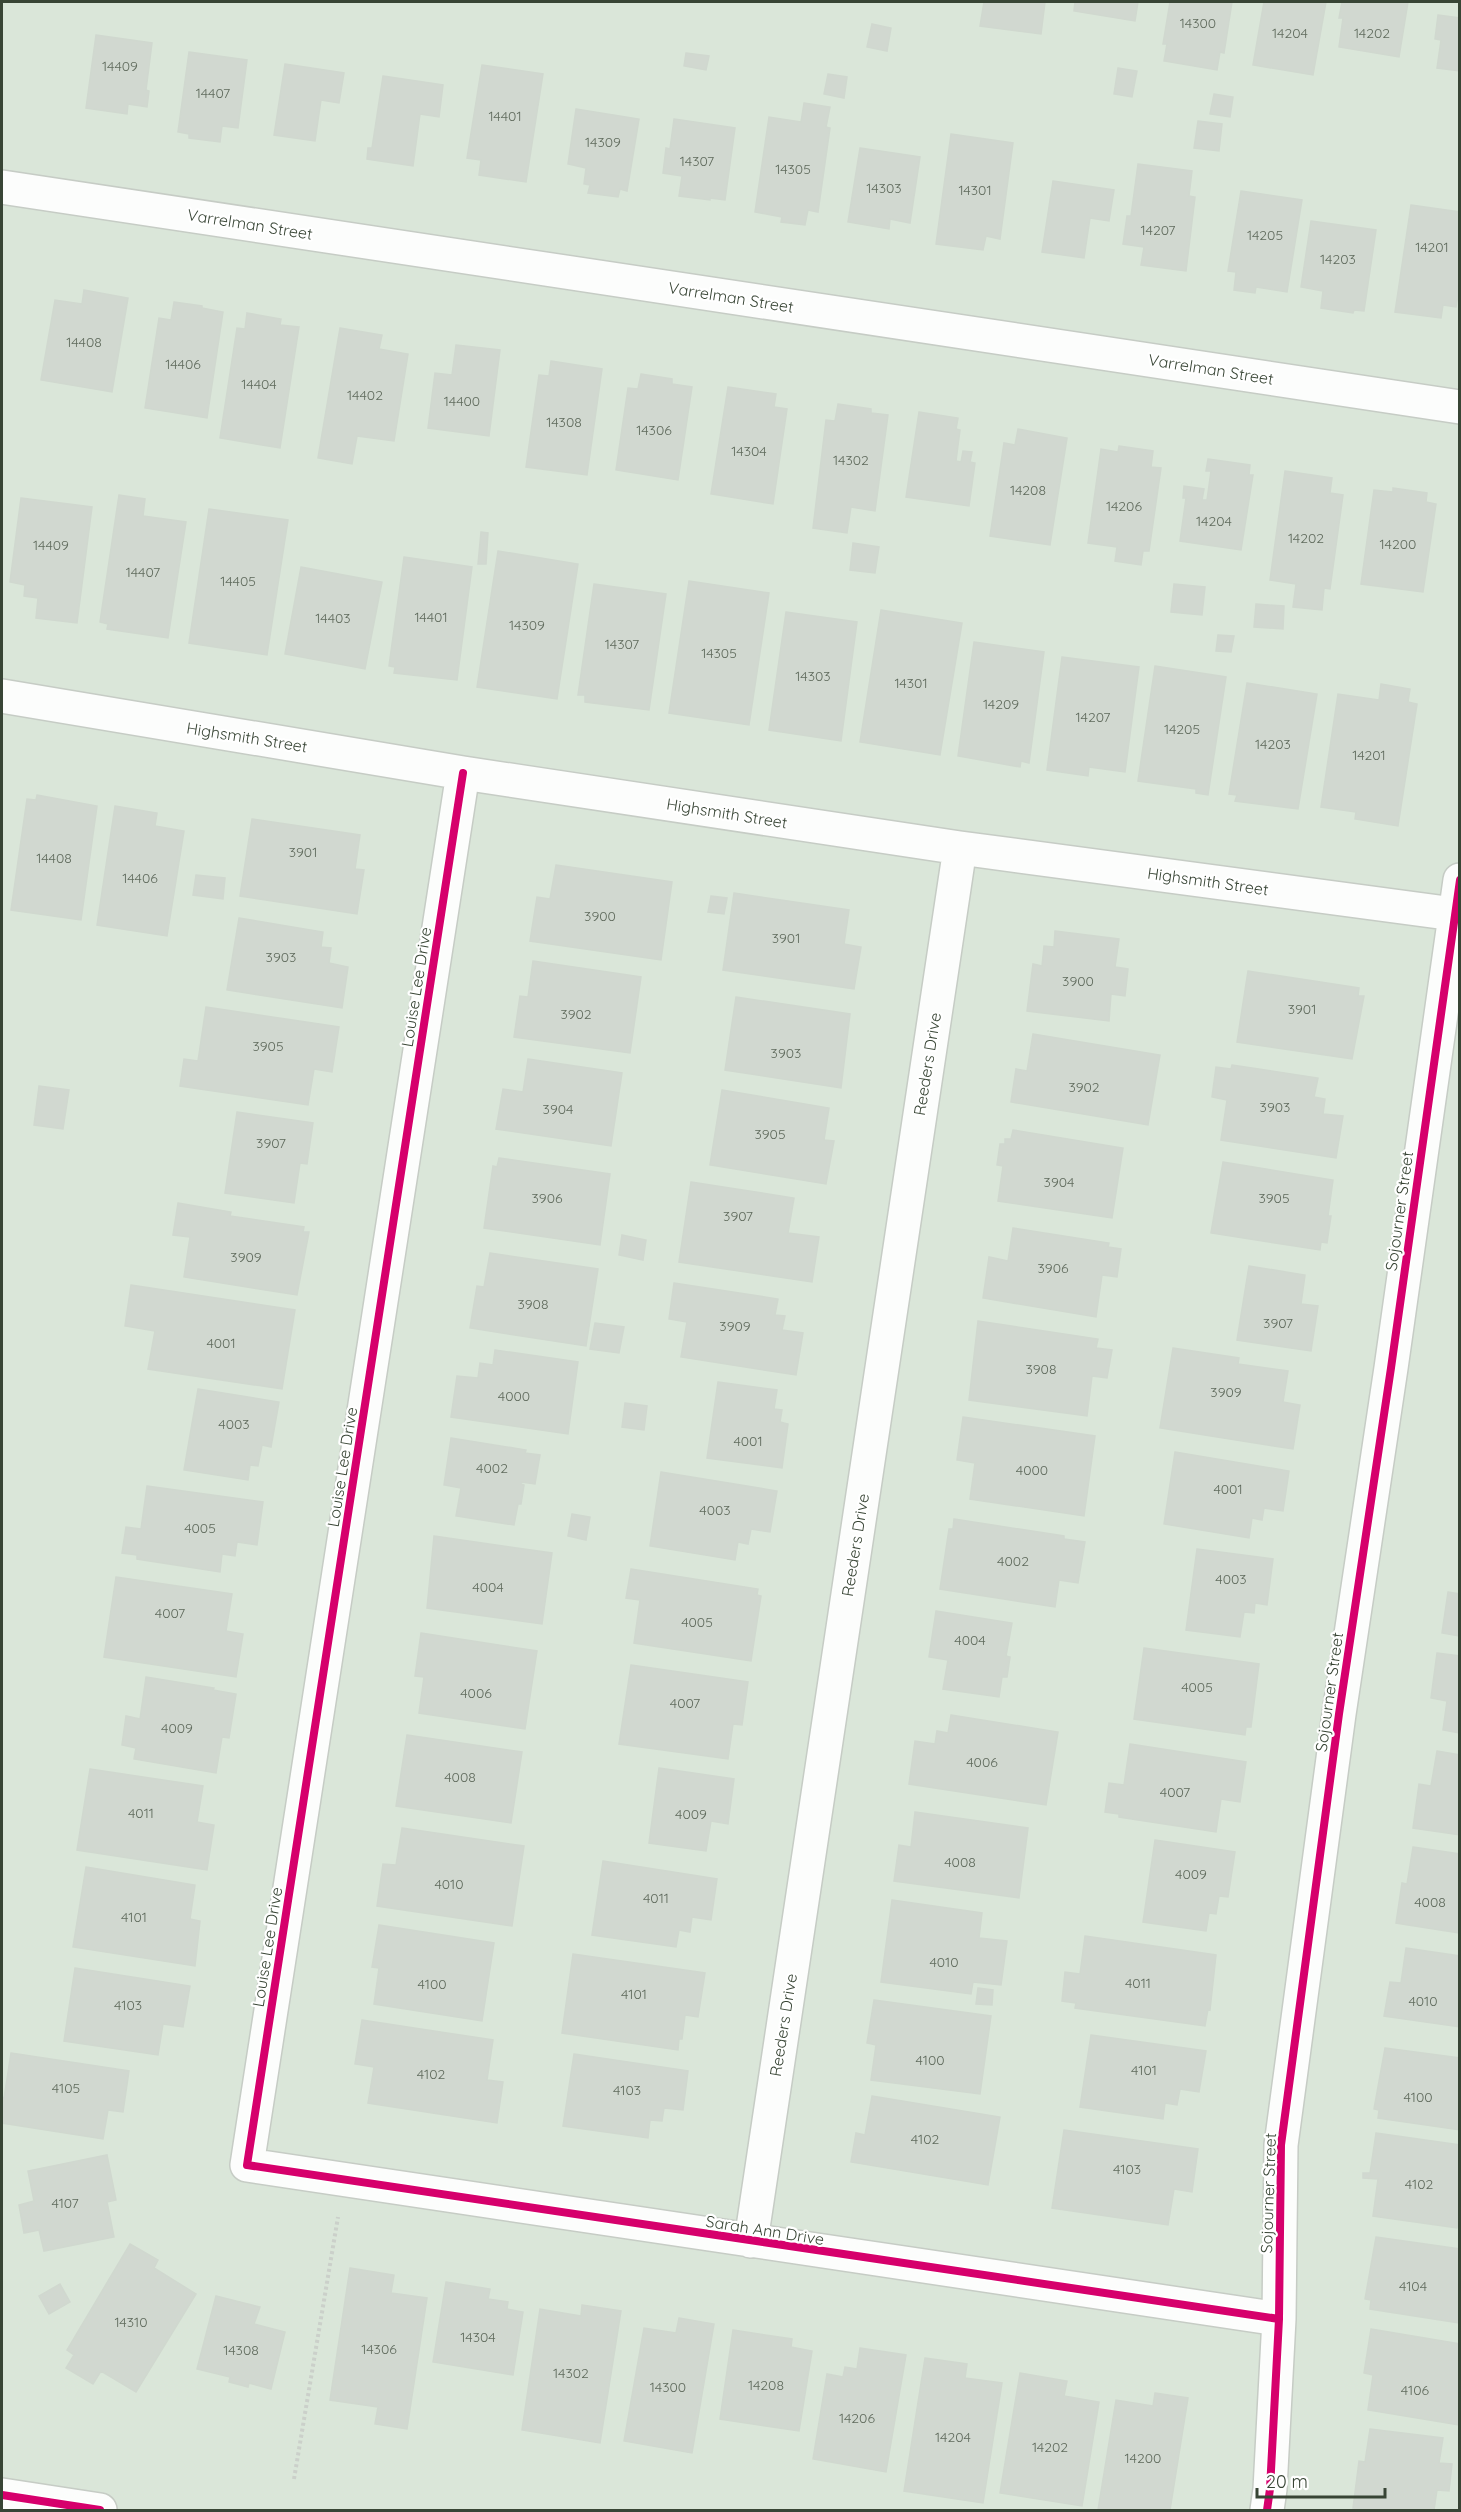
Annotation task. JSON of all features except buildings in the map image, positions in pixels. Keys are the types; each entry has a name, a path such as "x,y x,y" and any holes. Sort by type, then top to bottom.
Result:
{"street":[{"name":"Varrelman Street","path":"2,187 1460,407"},
{"name":"Highsmith Street","path":"2,696 464,773 960,848 1454,914"},
{"name":"Louise Lee Drive","path":"247,2165 464,773"},
{"name":"Reeders Drive","path":"751,2241 960,848"},
{"name":"Sojourner Street","path":"1267,2511 1279,2319 1281,2145 1337,1725 1391,1368 1460,880"},
{"name":"Sarah Ann Drive","path":"247,2165 1279,2319"},
{"path":"2,2495 100,2511"}],"path":[{"path":"294,2479 338,2217"}],"shaded area":[{"path":"2,2 1459,2 1459,2510 2,2510"}],"cycle path":[{"path":"463,773 247,2165 1279,2319"},
{"path":"1267,2510 1279,2319 1281,2145 1339,1714 1460,880"},
{"path":"2,2495 100,2510"}]}
